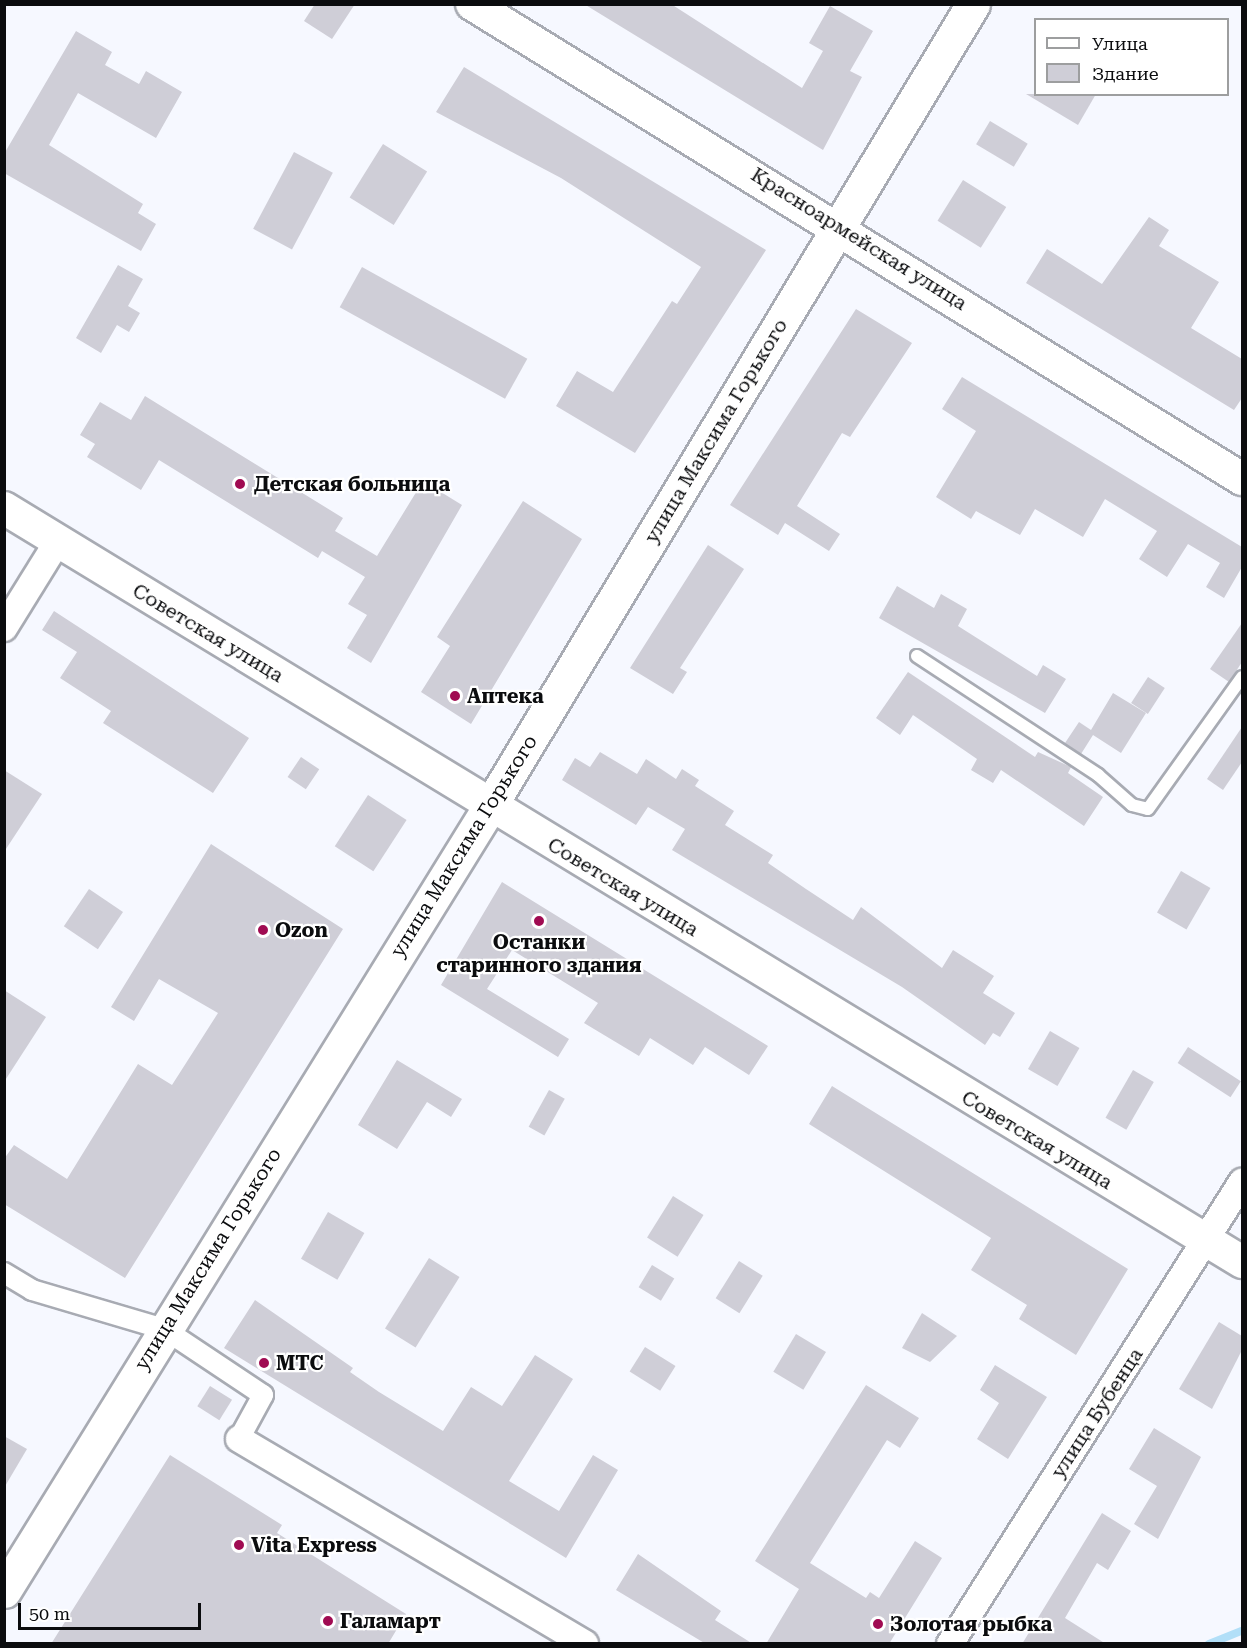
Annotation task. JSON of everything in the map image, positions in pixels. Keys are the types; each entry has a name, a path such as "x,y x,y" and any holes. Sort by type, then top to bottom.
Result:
{"main road":[{"name":"улица Максима Горького","path":"4,1591 164,1329 490,806 973,4"}],"street":[{"name":"Красноармейская улица","path":"472,4 840,226 1242,479"},
{"name":"Советская улица","path":"4,508 1242,1262"},
{"path":"4,628 58,541"},
{"name":"улица Бубенца","path":"950,1644 1207,1242 1242,1182"},
{"path":"4,1273 32,1290 164,1329 263,1395 239,1439 585,1644"}],"lane":[{"path":"916,657 1098,775 1132,805 1148,809 1242,677"}],"building":[{"path":"315,4 355,4 332,39 304,21"},
{"path":"584,4 671,4 802,88 823,51 809,43 830,6 873,31 850,71 862,77 823,150"},
{"path":"76,31 112,52 105,65 139,84 146,71 182,92 156,138 78,93 49,145 143,204 138,213 156,224 141,251 4,173 4,154"},
{"path":"464,67 766,250 635,453 556,406 577,371 613,392 672,301 677,304 701,267 561,178 436,112"},
{"path":"1026,94 1095,96 1078,125"},
{"path":"990,121 1028,144 1014,167 976,144"},
{"path":"383,144 427,172 394,225 350,197"},
{"path":"294,152 333,173 292,249 253,229"},
{"path":"963,180 1006,207 981,248 938,221"},
{"path":"1149,217 1169,230 1159,246 1219,282 1191,328 1242,359 1242,398 1234,410 1026,283 1047,249 1102,284"},
{"path":"118,265 143,279 128,306 140,313 129,332 117,325 101,353 76,338"},
{"path":"362,267 527,359 505,399 340,307"},
{"path":"856,309 912,343 850,437 842,433 797,506 840,534 829,551 785,523 778,535 730,505"},
{"path":"962,377 1242,547 1242,567 1224,598 1206,587 1220,563 1188,544 1167,577 1139,559 1157,531 1105,499 1083,537 1035,509 1020,535 976,511 971,519 936,497 976,431 942,409"},
{"path":"145,396 343,518 335,531 377,556 423,481 462,505 371,663 347,648 367,615 348,604 365,577 322,551 318,558 159,460 141,490 87,457 95,444 80,435 100,402 131,420"},
{"path":"523,501 582,539 471,724 421,692 450,646 437,637"},
{"path":"708,545 744,569 680,668 687,672 673,694 630,668"},
{"path":"897,586 934,608 941,594 967,609 958,626 1037,676 1043,665 1066,679 1045,713 879,618"},
{"path":"54,611 249,738 213,793 103,723 111,711 60,678 77,652 42,630"},
{"path":"1242,623 1242,662 1229,682 1210,669"},
{"path":"908,672 1035,757 1038,752 1071,767 1068,773 1103,797 1084,826 1001,770 993,783 971,770 977,759 913,715 900,735 876,718"},
{"path":"1148,677 1165,688 1148,714 1131,703"},
{"path":"1113,693 1146,713 1121,753 1093,735 1081,754 1065,743 1079,722 1091,730"},
{"path":"1242,727 1242,762 1223,790 1207,779"},
{"path":"600,752 637,774 646,759 676,779 682,769 699,780 695,786 734,811 725,825 773,855 768,863 806,889 853,920 861,907 942,968 953,950 994,976 983,993 1015,1013 1000,1037 993,1033 985,1045 902,987 672,850 685,829 648,807 636,825 562,780 575,758 590,767"},
{"path":"301,757 319,769 306,789 288,777"},
{"path":"4,770 42,794 4,852"},
{"path":"368,795 407,820 373,871 335,846"},
{"path":"211,844 343,929 125,1278 4,1204 4,1159 14,1145 67,1179 138,1064 172,1085 218,1013 159,979 134,1021 111,1007"},
{"path":"1181,871 1210,888 1186,930 1157,913"},
{"path":"502,882 768,1046 749,1075 705,1047 693,1065 650,1038 639,1056 584,1023 598,1003 512,950 487,989 569,1039 558,1057 441,985"},
{"path":"89,889 123,912 98,949 64,926"},
{"path":"4,990 46,1017 4,1082"},
{"path":"1050,1031 1079,1048 1057,1086 1028,1069"},
{"path":"1188,1047 1241,1081 1230,1097 1178,1063"},
{"path":"397,1060 462,1099 451,1117 427,1102 397,1149 358,1125"},
{"path":"1133,1070 1154,1082 1126,1130 1106,1118"},
{"path":"832,1086 1128,1269 1076,1355 1019,1319 1027,1305 971,1270 991,1238 809,1124"},
{"path":"549,1090 565,1099 544,1135 529,1127"},
{"path":"673,1196 704,1215 678,1257 647,1238"},
{"path":"328,1212 364,1233 337,1280 301,1259"},
{"path":"429,1258 460,1277 416,1347 385,1328"},
{"path":"739,1261 763,1276 739,1313 716,1298"},
{"path":"652,1265 674,1278 661,1301 639,1287"},
{"path":"255,1300 353,1368 350,1372 443,1431 471,1387 502,1406 535,1355 573,1379 509,1481 559,1511 593,1455 618,1470 566,1558 224,1348"},
{"path":"922,1313 957,1336 930,1362 902,1348"},
{"path":"1219,1322 1242,1336 1242,1350 1212,1409 1179,1389"},
{"path":"796,1334 826,1352 803,1390 773,1372"},
{"path":"645,1347 676,1366 660,1391 630,1372"},
{"path":"995,1365 1047,1397 1008,1459 977,1439 999,1403 980,1390"},
{"path":"866,1385 919,1418 900,1448 887,1440 810,1563 866,1598 870,1592 879,1598 915,1541 942,1558 889,1644 766,1644 799,1589 755,1561"},
{"path":"210,1386 232,1400 219,1420 197,1406"},
{"path":"1154,1428 1201,1457 1158,1539 1134,1524 1157,1486 1129,1469"},
{"path":"4,1436 27,1449 4,1488"},
{"path":"170,1455 282,1525 277,1533 406,1614 388,1644 51,1644"},
{"path":"1102,1513 1131,1531 1108,1570 1097,1563 1065,1618 1106,1644 1022,1644"},
{"path":"638,1554 721,1611 715,1620 753,1644 706,1644 616,1590"}],"waterway":[{"path":"1209,1644 1242,1631"}],"place":[{"name":"Детская больница","path":"240,484"},
{"name":"Аптека","path":"455,696"},
{"name":"Останки старинного здания","path":"539,921"},
{"name":"Ozon","path":"263,930"},
{"name":"МТС","path":"264,1363"},
{"name":"Vita Express","path":"239,1545"},
{"name":"Галамарт","path":"328,1621"},
{"name":"Золотая рыбка","path":"878,1624"}]}
